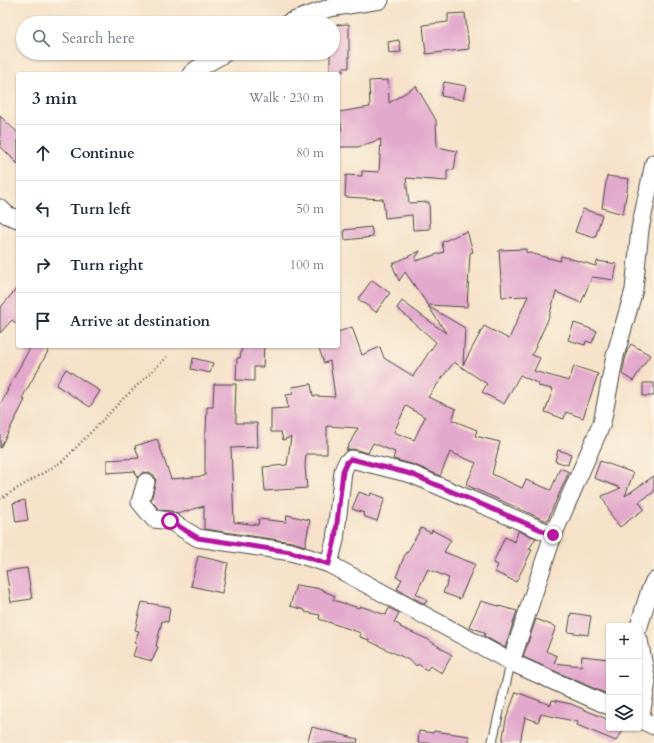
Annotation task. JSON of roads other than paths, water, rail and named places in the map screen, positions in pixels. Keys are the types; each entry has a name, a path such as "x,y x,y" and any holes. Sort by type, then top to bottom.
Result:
{"street":[{"path":"307,16 329,8 380,0"},
{"path":"193,72 213,60"},
{"path":"511,662 553,535 602,423 615,356 634,290 640,229 654,163"},
{"path":"0,208 7,215 16,218"},
{"path":"329,564 335,540 343,471 347,462 351,459 411,474 553,535"},
{"path":"146,482 140,502 154,519 170,521 198,538 291,552 329,564 511,662 606,705"},
{"path":"640,623 654,580"},
{"path":"642,656 647,682 644,722"}],"lane":[{"path":"492,743 511,662"}]}
